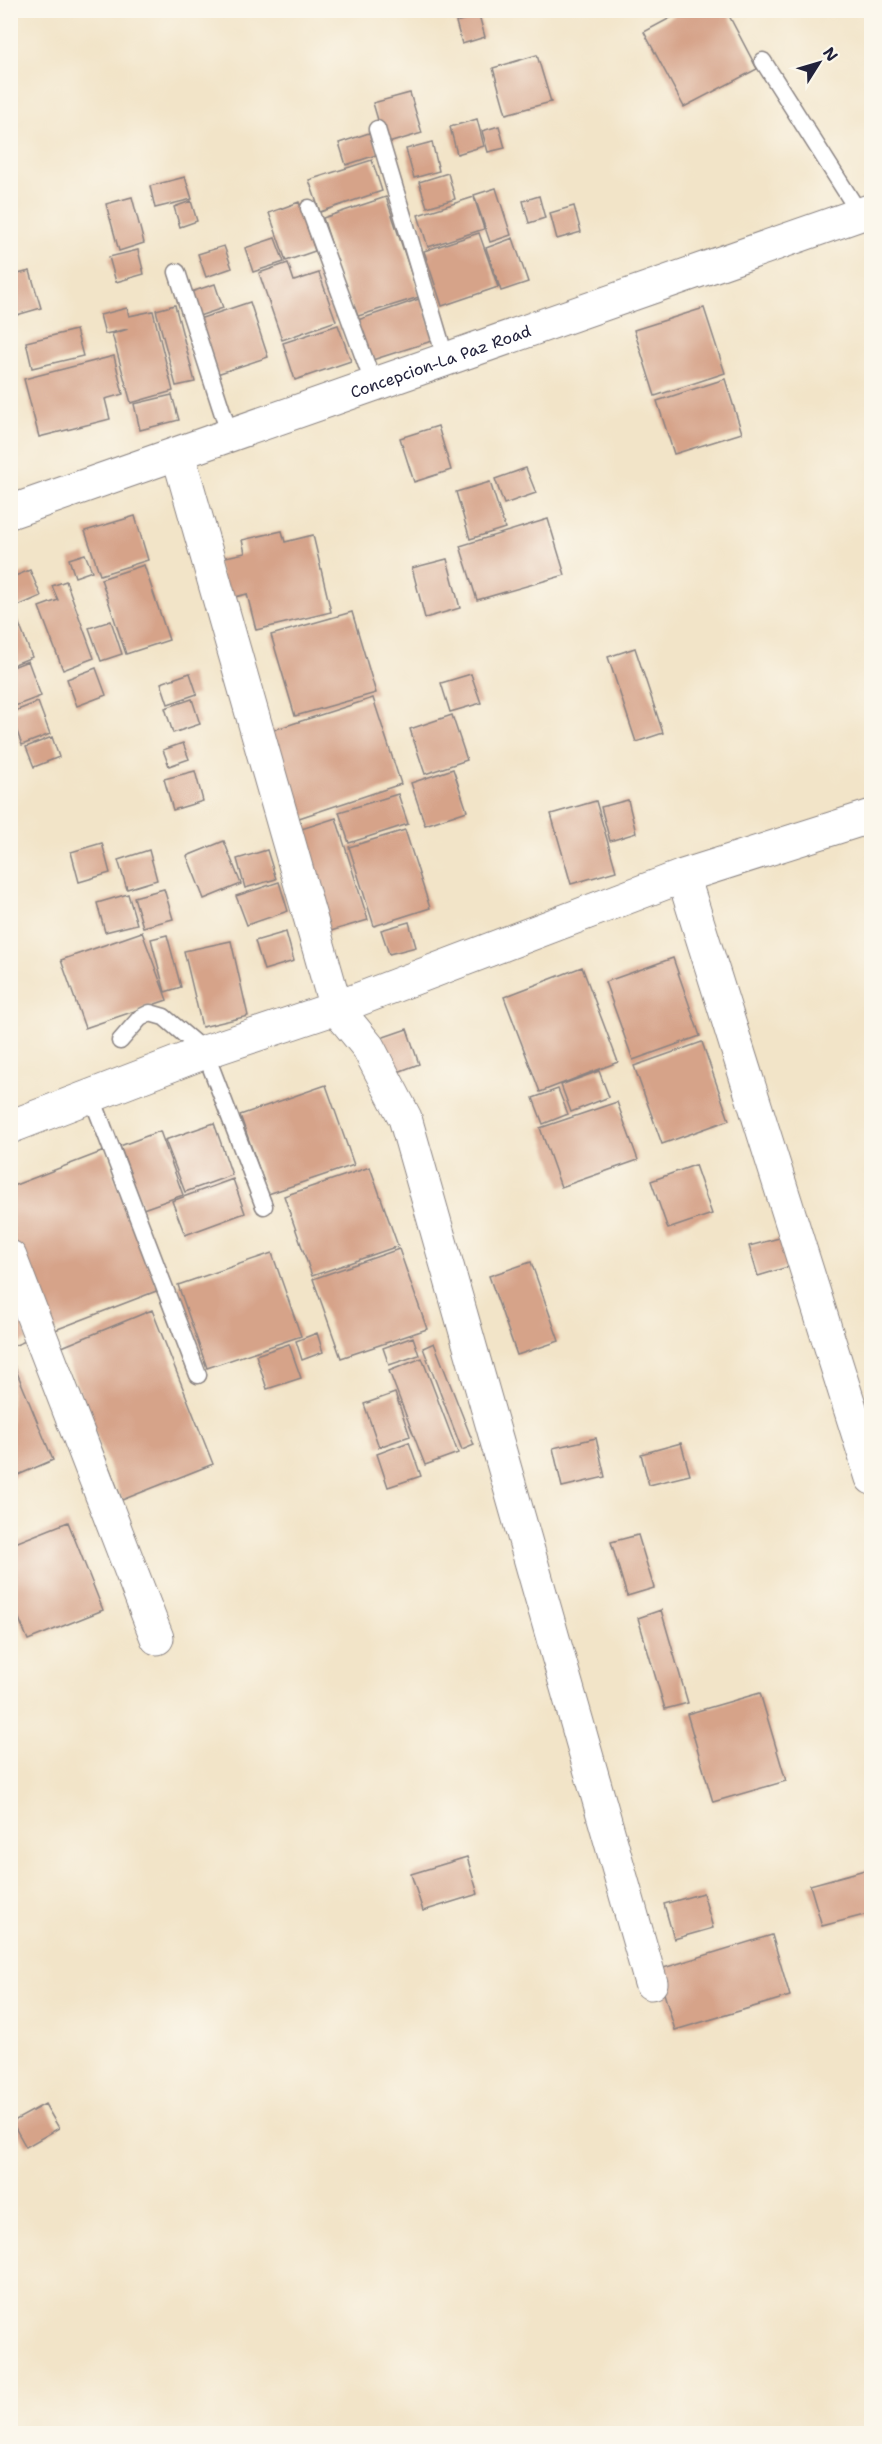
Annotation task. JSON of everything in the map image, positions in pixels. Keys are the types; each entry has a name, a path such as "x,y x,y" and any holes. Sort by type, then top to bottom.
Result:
{"street":[{"name":"Concepcion-La Paz Road","path":"10,512 866,212"},
{"path":"178,454 336,1008 368,1047 405,1118 651,1983"},
{"path":"10,1127 205,1052 336,1008 683,876 872,816"},
{"path":"683,876 872,1478"},
{"path":"10,1257 157,1638"}],"lane":[{"path":"763,61 866,212"},
{"path":"377,129 446,360"},
{"path":"309,208 374,385"},
{"path":"177,272 230,436"},
{"path":"120,1041 140,1018 150,1013 164,1017 205,1052 264,1206"},
{"path":"91,1095 198,1375"}],"building":[{"path":"685,10 726,10 757,69 684,107 644,32"},
{"path":"479,15 485,37 462,44 456,22"},
{"path":"537,55 551,102 506,114 493,68"},
{"path":"410,93 422,133 385,144 373,103"},
{"path":"477,119 484,146 457,154 450,127"},
{"path":"499,126 505,148 488,152 482,131"},
{"path":"372,132 379,154 346,165 339,143"},
{"path":"432,142 439,171 414,178 406,149"},
{"path":"372,160 382,191 320,212 309,180"},
{"path":"448,173 455,199 427,207 419,182"},
{"path":"185,177 192,199 155,208 150,186"},
{"path":"496,188 511,235 490,242 474,195"},
{"path":"539,196 545,218 529,223 523,201"},
{"path":"132,197 144,243 119,251 106,204"},
{"path":"386,197 419,297 355,317 323,218"},
{"path":"474,197 484,229 428,247 418,215"},
{"path":"191,201 197,221 180,227 174,207"},
{"path":"299,202 315,251 286,261 269,213"},
{"path":"574,206 581,232 557,239 550,213"},
{"path":"479,233 498,287 442,306 424,251"},
{"path":"275,238 284,262 253,272 245,248"},
{"path":"513,238 528,282 501,291 486,248"},
{"path":"224,246 232,268 206,277 198,254"},
{"path":"138,250 144,274 116,282 109,257"},
{"path":"288,263 294,281 319,273 336,321 282,340 259,273"},
{"path":"30,271 41,308 10,317 10,276"},
{"path":"215,284 223,308 199,316 191,292"},
{"path":"422,298 435,340 366,362 352,322"},
{"path":"250,302 268,357 217,374 199,319"},
{"path":"175,305 195,382 176,386 156,310"},
{"path":"127,308 129,316 153,311 173,391 131,403 112,334 128,329 105,334 100,315"},
{"path":"704,308 725,373 655,396 634,330"},
{"path":"338,325 351,361 295,380 283,343"},
{"path":"76,330 83,356 32,368 26,342"},
{"path":"114,356 123,394 105,399 110,419 39,437 24,379"},
{"path":"725,379 742,433 674,454 657,401"},
{"path":"172,395 179,420 140,430 134,404"},
{"path":"438,426 451,470 414,482 400,438"},
{"path":"526,468 536,493 504,504 495,479"},
{"path":"490,482 505,528 470,539 456,492"},
{"path":"135,516 148,560 100,575 85,531"},
{"path":"548,519 565,575 477,600 460,546"},
{"path":"282,531 285,542 313,535 331,612 256,630 247,594 227,599 216,559 245,553 242,540"},
{"path":"85,554 92,571 75,577 69,559"},
{"path":"447,559 460,608 425,618 412,568"},
{"path":"144,565 169,640 126,654 101,579"},
{"path":"30,570 41,596 18,606 10,588 10,578"},
{"path":"66,581 94,658 63,670 39,607 58,600 52,586"},
{"path":"14,611 32,657 10,666 10,613"},
{"path":"352,612 376,693 295,716 271,635"},
{"path":"111,621 122,654 101,661 89,628"},
{"path":"635,648 663,733 636,742 608,657"},
{"path":"28,661 41,696 10,708 10,668"},
{"path":"96,668 106,695 77,706 67,679"},
{"path":"190,673 197,694 168,704 161,683"},
{"path":"471,674 481,703 450,712 441,683"},
{"path":"373,698 401,784 296,819 267,732"},
{"path":"192,699 200,724 173,733 165,708"},
{"path":"38,702 50,734 22,745 10,713"},
{"path":"452,715 467,760 425,774 410,729"},
{"path":"52,737 59,757 34,767 26,747"},
{"path":"183,743 189,759 169,766 163,750"},
{"path":"453,769 467,811 425,825 411,783"},
{"path":"195,771 203,801 173,810 164,779"},
{"path":"398,794 408,824 349,843 339,812"},
{"path":"628,800 636,833 610,841 601,807"},
{"path":"596,801 616,871 571,884 551,814"},
{"path":"336,818 368,920 324,933 292,832"},
{"path":"405,830 430,908 374,926 349,847"},
{"path":"224,841 241,884 204,899 187,856"},
{"path":"102,843 110,873 79,882 71,852"},
{"path":"149,850 157,880 127,889 118,860"},
{"path":"267,850 276,879 245,888 237,859"},
{"path":"279,882 288,911 247,925 236,896"},
{"path":"164,889 173,919 143,927 134,897"},
{"path":"128,894 137,924 105,932 97,903"},
{"path":"409,922 416,947 389,954 381,930"},
{"path":"142,932 167,1000 85,1028 61,960"},
{"path":"286,932 294,961 264,970 255,941"},
{"path":"167,935 181,987 165,992 151,939"},
{"path":"231,941 248,1016 202,1027 184,951"},
{"path":"673,958 700,1036 633,1060 605,982"},
{"path":"582,967 618,1062 540,1092 504,997"},
{"path":"407,1029 419,1064 390,1075 378,1039"},
{"path":"702,1042 729,1120 662,1144 634,1066"},
{"path":"599,1071 609,1097 571,1112 561,1085"},
{"path":"326,1085 354,1165 268,1194 240,1115"},
{"path":"558,1089 568,1114 543,1124 533,1098"},
{"path":"617,1102 638,1160 561,1187 540,1128"},
{"path":"214,1123 232,1175 185,1192 165,1140"},
{"path":"160,1131 183,1195 143,1209 120,1146"},
{"path":"104,1151 159,1290 50,1332 10,1230 10,1187"},
{"path":"695,1165 712,1214 668,1229 651,1181"},
{"path":"370,1167 398,1246 312,1276 284,1196"},
{"path":"233,1179 245,1213 185,1235 172,1201"},
{"path":"783,1237 791,1266 758,1276 749,1246"},
{"path":"399,1249 427,1329 341,1358 313,1279"},
{"path":"272,1253 301,1336 207,1368 178,1285"},
{"path":"531,1262 559,1341 517,1355 489,1276"},
{"path":"11,1298 28,1340 11,1347"},
{"path":"152,1310 213,1464 122,1500 62,1347"},
{"path":"317,1333 323,1352 302,1360 296,1341"},
{"path":"413,1337 419,1355 389,1365 383,1348"},
{"path":"434,1343 474,1445 462,1450 423,1348"},
{"path":"289,1344 301,1378 267,1389 256,1355"},
{"path":"11,1358 53,1460 11,1478"},
{"path":"422,1358 458,1453 425,1465 389,1371"},
{"path":"395,1393 410,1436 379,1447 364,1404"},
{"path":"596,1438 605,1477 562,1487 553,1448"},
{"path":"409,1442 421,1476 388,1487 377,1454"},
{"path":"681,1443 690,1475 649,1485 641,1454"},
{"path":"68,1522 103,1610 28,1640 10,1597 10,1545"},
{"path":"638,1535 654,1588 627,1596 611,1542"},
{"path":"661,1610 688,1703 665,1709 638,1618"},
{"path":"760,1693 786,1781 713,1802 687,1714"},
{"path":"467,1857 478,1894 423,1911 411,1874"},
{"path":"872,1868 872,1913 822,1926 810,1885"},
{"path":"703,1893 713,1928 674,1939 664,1904"},
{"path":"772,1935 790,1996 675,2030 657,1970"},
{"path":"45,2104 59,2128 26,2147 12,2122"}]}
